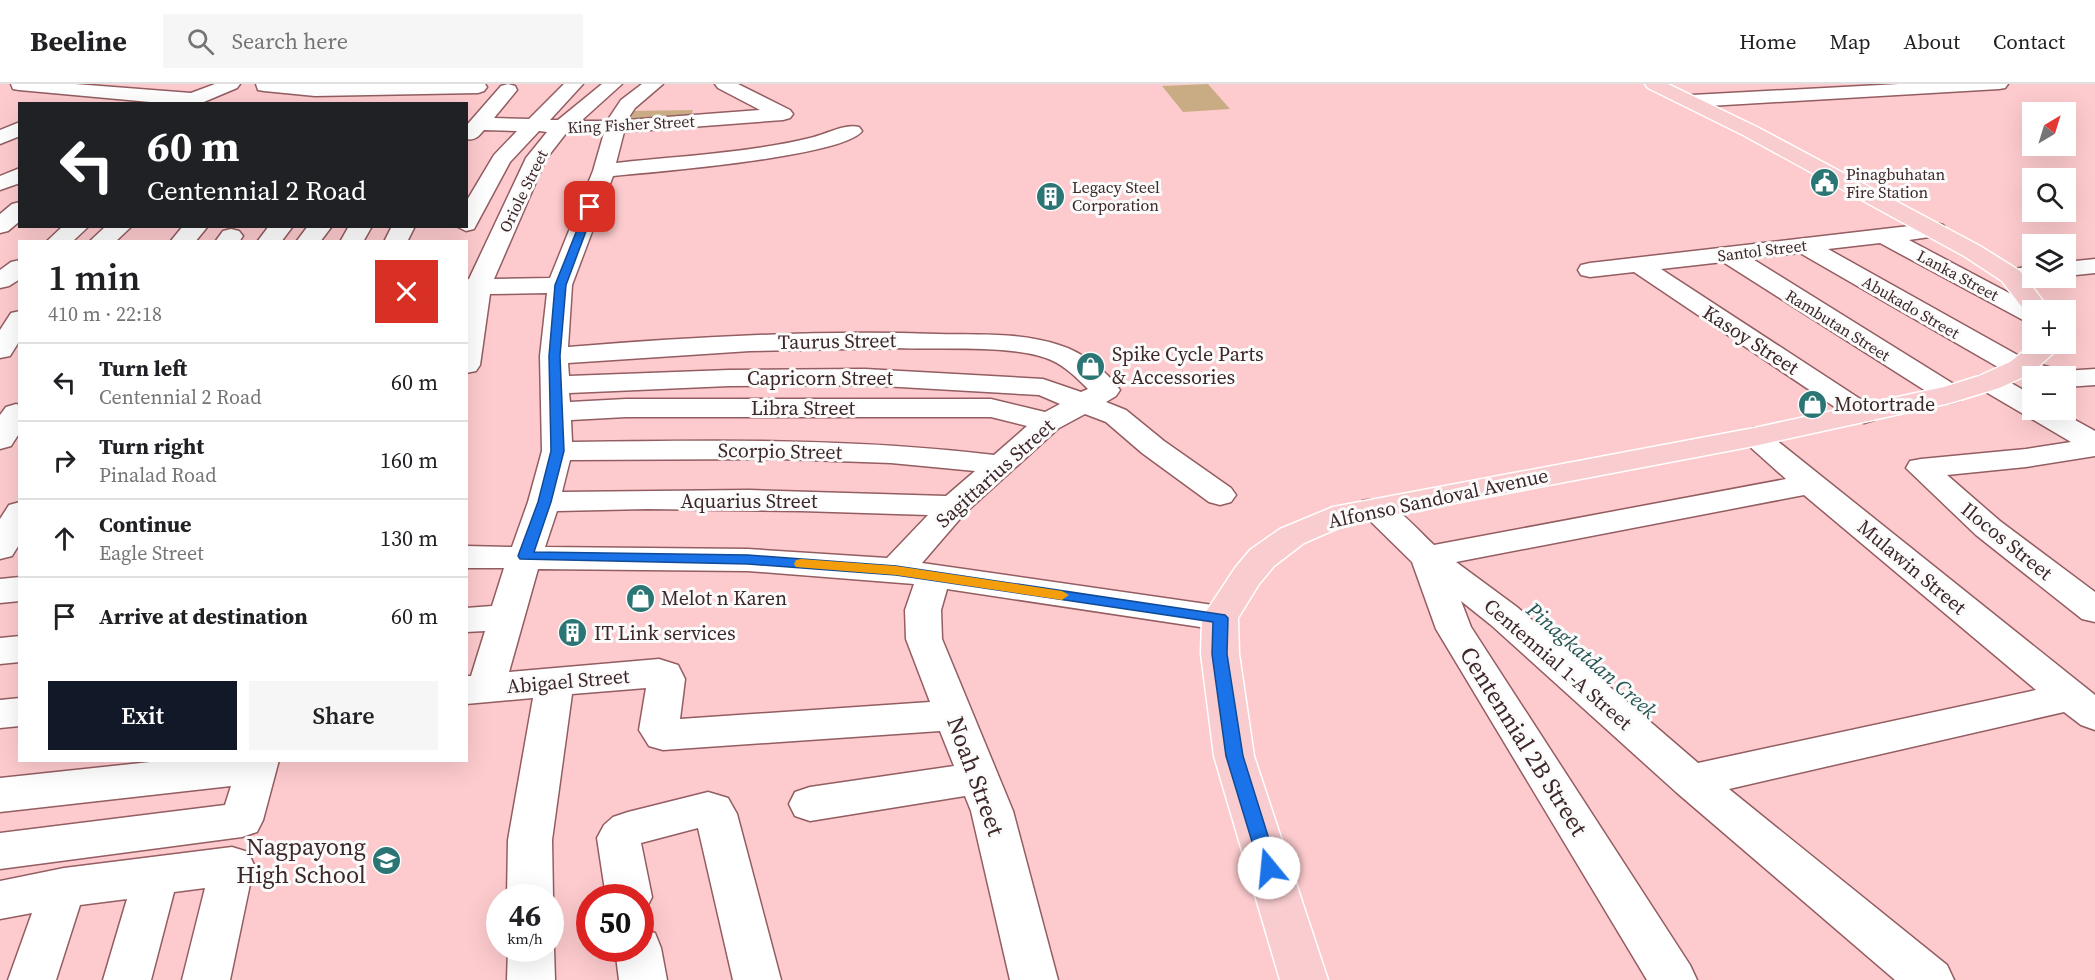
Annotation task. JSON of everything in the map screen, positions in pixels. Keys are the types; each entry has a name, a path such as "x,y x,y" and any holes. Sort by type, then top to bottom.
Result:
{"main road":[{"path":"1654,84 1692,101 2022,274"},
{"name":"Alfonso Sandoval Avenue","path":"1220,618 1247,576 1262,558 1292,536 1323,521 1373,508 1754,436 1950,394 1989,382 2020,368 2038,354"},
{"path":"1220,618 1220,654 1234,756 1304,980"}],"street":[{"path":"0,93 64,92 101,87 145,93 180,93 231,84"},
{"path":"468,221 501,159 574,84"},
{"name":"Oriole Street","path":"468,339 472,287 536,158 560,128 613,84"},
{"path":"476,689 506,618 544,502 557,451 554,356 560,285 603,171 618,116 628,104 654,84"},
{"path":"724,84 833,139"},
{"path":"1692,101 1999,84"},
{"path":"252,102 272,86"},
{"path":"226,102 272,86 315,90 477,87 463,102"},
{"path":"347,102 362,89"},
{"path":"413,102 427,89"},
{"path":"298,102 315,90"},
{"path":"472,131 508,90"},
{"path":"126,102 145,93"},
{"name":"King Fisher Street","path":"472,131 534,126 615,127 796,119"},
{"path":"0,138 18,129"},
{"path":"603,171 769,153 833,139 852,131"},
{"path":"0,167 18,155"},
{"path":"0,167 18,169"},
{"path":"0,184 18,175"},
{"path":"0,226 18,211"},
{"path":"60,240 75,228"},
{"path":"103,240 118,228"},
{"path":"183,240 195,228"},
{"path":"270,240 280,228"},
{"path":"309,240 319,228"},
{"name":"Santol Street","path":"1590,270 1935,230"},
{"name":"Lanka Street","path":"1884,236 2022,310"},
{"name":"Abukado Street","path":"1803,245 2020,368"},
{"name":"Rambutan Street","path":"1727,254 1950,394"},
{"name":"Kasoy Street","path":"1638,264 1864,414"},
{"path":"2076,268 2095,266"},
{"path":"0,281 18,268"},
{"path":"472,287 560,285"},
{"path":"0,350 15,302"},
{"name":"Taurus Street","path":"554,356 709,343 914,340 1026,346 1059,354 1076,363 1094,396"},
{"name":"Capricorn Street","path":"555,399 729,378 865,377 1043,387 1094,396"},
{"path":"2076,378 2095,377"},
{"path":"1989,382 2022,401"},
{"path":"1094,396 1153,447 1220,495"},
{"name":"Sagittarius Street","path":"896,570 954,506 1049,422 1094,396"},
{"name":"Libra Street","path":"555,399 637,408 991,408 1049,422"},
{"path":"0,440 16,413"},
{"path":"2054,420 2095,445"},
{"name":"Mulawin Street","path":"1754,436 2082,706"},
{"name":"Ilocos Street","path":"2095,445 2026,458 1923,467 1922,470 1988,528 2095,610"},
{"name":"Scorpio Street","path":"557,451 765,450 895,453 1002,465"},
{"path":"1427,557 1811,484"},
{"name":"Aquarius Street","path":"544,502 607,499 954,506"},
{"name":"Centennial 2B Street","path":"1373,508 1427,557 1454,629 1672,980"},
{"path":"0,548 18,516"},
{"path":"468,557 748,560 896,570 1220,618"},
{"name":"Centennial 1-A Street","path":"1427,557 1504,616 1691,781 1930,980"},
{"name":"Noah Street","path":"934,575 923,610 924,639 992,811 1034,980"},
{"path":"0,591 18,589"},
{"path":"468,620 506,618"},
{"path":"0,651 18,650"},
{"name":"Abigael Street","path":"476,689 659,673 665,675 666,680 658,730 663,735 955,715"},
{"path":"530,884 530,840 555,681"},
{"path":"1691,781 2082,706"},
{"path":"0,714 18,712"},
{"path":"0,795 257,764 242,820 0,851"},
{"path":"810,804 978,778"},
{"path":"627,884 619,838 622,832 708,809 713,810 716,814 757,980"},
{"path":"0,900 64,887 156,877 232,865 206,980"},
{"path":"127,980 156,877"},
{"path":"32,980 64,887"},
{"path":"531,962 531,980"},
{"path":"640,962 643,980"}],"shaded area":[{"path":"1208,84 1230,109 1183,112 1162,86"},
{"path":"693,110 689,119 622,122 630,111"}],"slow traffic":[{"path":"801,564 896,570 1062,595"}],"place":[{"name":"Pinagbuhatan Fire Station","path":"1825,183"},
{"name":"Legacy Steel Corporation","path":"1051,196"},
{"name":"Spike Cycle Parts & Accessories","path":"1091,366"},
{"name":"Motortrade","path":"1813,404"},
{"name":"Melot n Karen","path":"640,598"},
{"name":"IT Link services","path":"573,633"},
{"name":"Nagpayong High School","path":"387,860"}],"route":[{"path":"590,207 560,285 554,356 557,451 544,502 525,556 748,560 896,570 1220,618 1220,654 1234,756 1269,868"}],"water label":[{"name":"Pinagkatdan Creek","path":"1592,660"}]}
